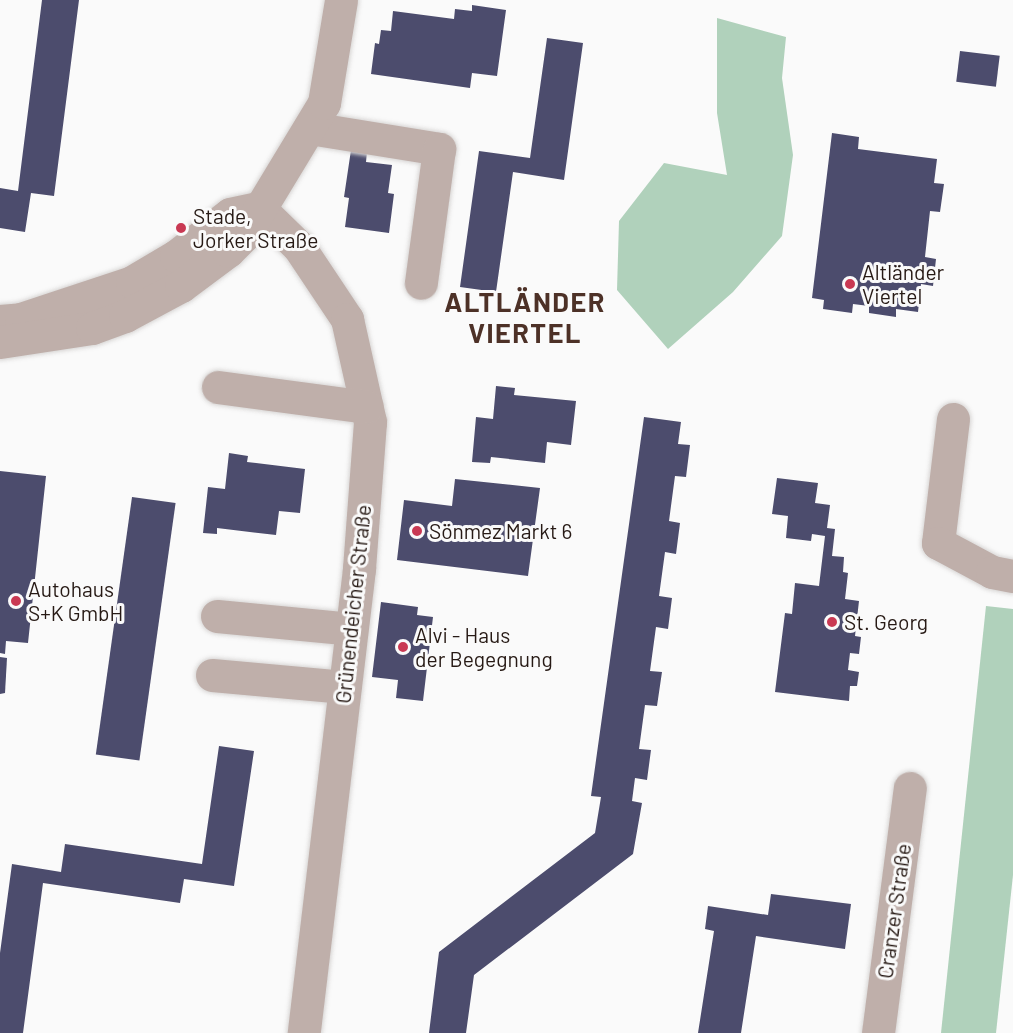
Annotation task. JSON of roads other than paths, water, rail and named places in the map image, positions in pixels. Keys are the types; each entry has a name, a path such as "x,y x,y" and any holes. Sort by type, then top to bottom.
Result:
{"street":[{"path":"0,342 92,328 125,316 160,299 228,251 244,235 324,103 341,0"},
{"path":"310,128 439,149 421,283"},
{"path":"0,321 29,317 132,282 176,256 230,214 259,208"},
{"name":"Grünendeicher Straße","path":"259,208 299,247 347,319 370,422 351,629 304,1033"},
{"path":"218,387 367,407"},
{"path":"952,419 938,543 992,572 1013,576"},
{"path":"218,616 351,629"},
{"path":"212,675 344,687"},
{"name":"Cranzer Straße","path":"878,1033 910,788"}],"place":[{"name":"Stade, Jorker Straße","path":"181,228"},
{"name":"Altländer Viertel","path":"850,284"},
{"name":"Sönmez Markt 6","path":"417,531"},
{"name":"Autohaus S+K GmbH","path":"16,601"},
{"name":"St. Georg","path":"832,622"},
{"name":"Alvi - Haus der Begegnung","path":"403,647"}],"district":[{"name":"ALTLÄNDER VIERTEL","path":"525,316"}]}
